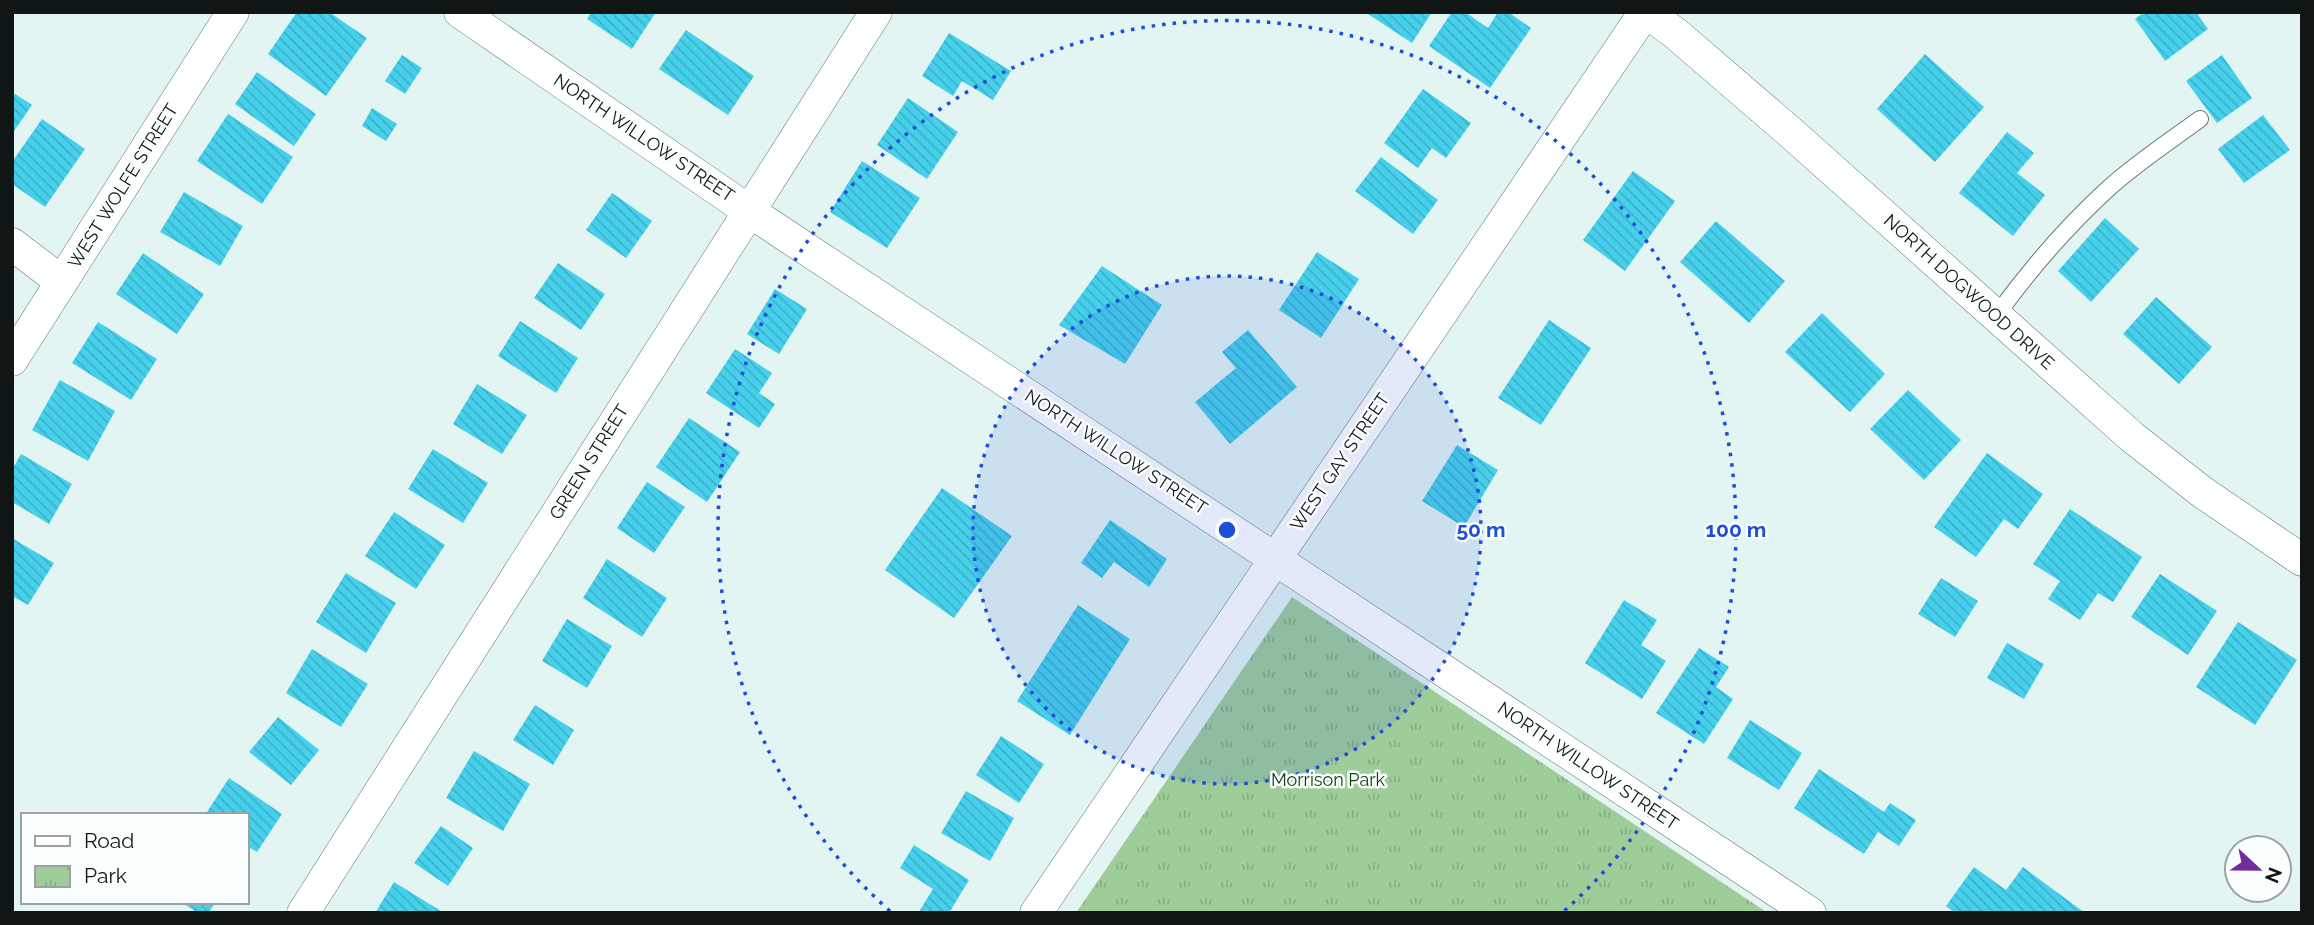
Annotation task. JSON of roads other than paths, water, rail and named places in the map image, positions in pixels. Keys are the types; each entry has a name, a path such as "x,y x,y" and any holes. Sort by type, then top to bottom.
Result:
{"street":[{"name":"WEST WOLFE STREET","path":"12,360 233,12"},
{"name":"NORTH WILLOW STREET","path":"460,12 749,211 1810,913"},
{"name":"GREEN STREET","path":"303,913 876,12"},
{"name":"NORTH DOGWOOD DRIVE","path":"1645,12 1675,33 1760,107 2124,430 2239,518 2302,560"},
{"name":"WEST GAY STREET","path":"1036,913 1645,12"},
{"path":"12,244 62,282"}],"lane":[{"path":"1996,316 2038,261 2086,209 2133,169 2200,119"}],"park label":[{"name":"Morrison Park","path":"1328,780"}]}
